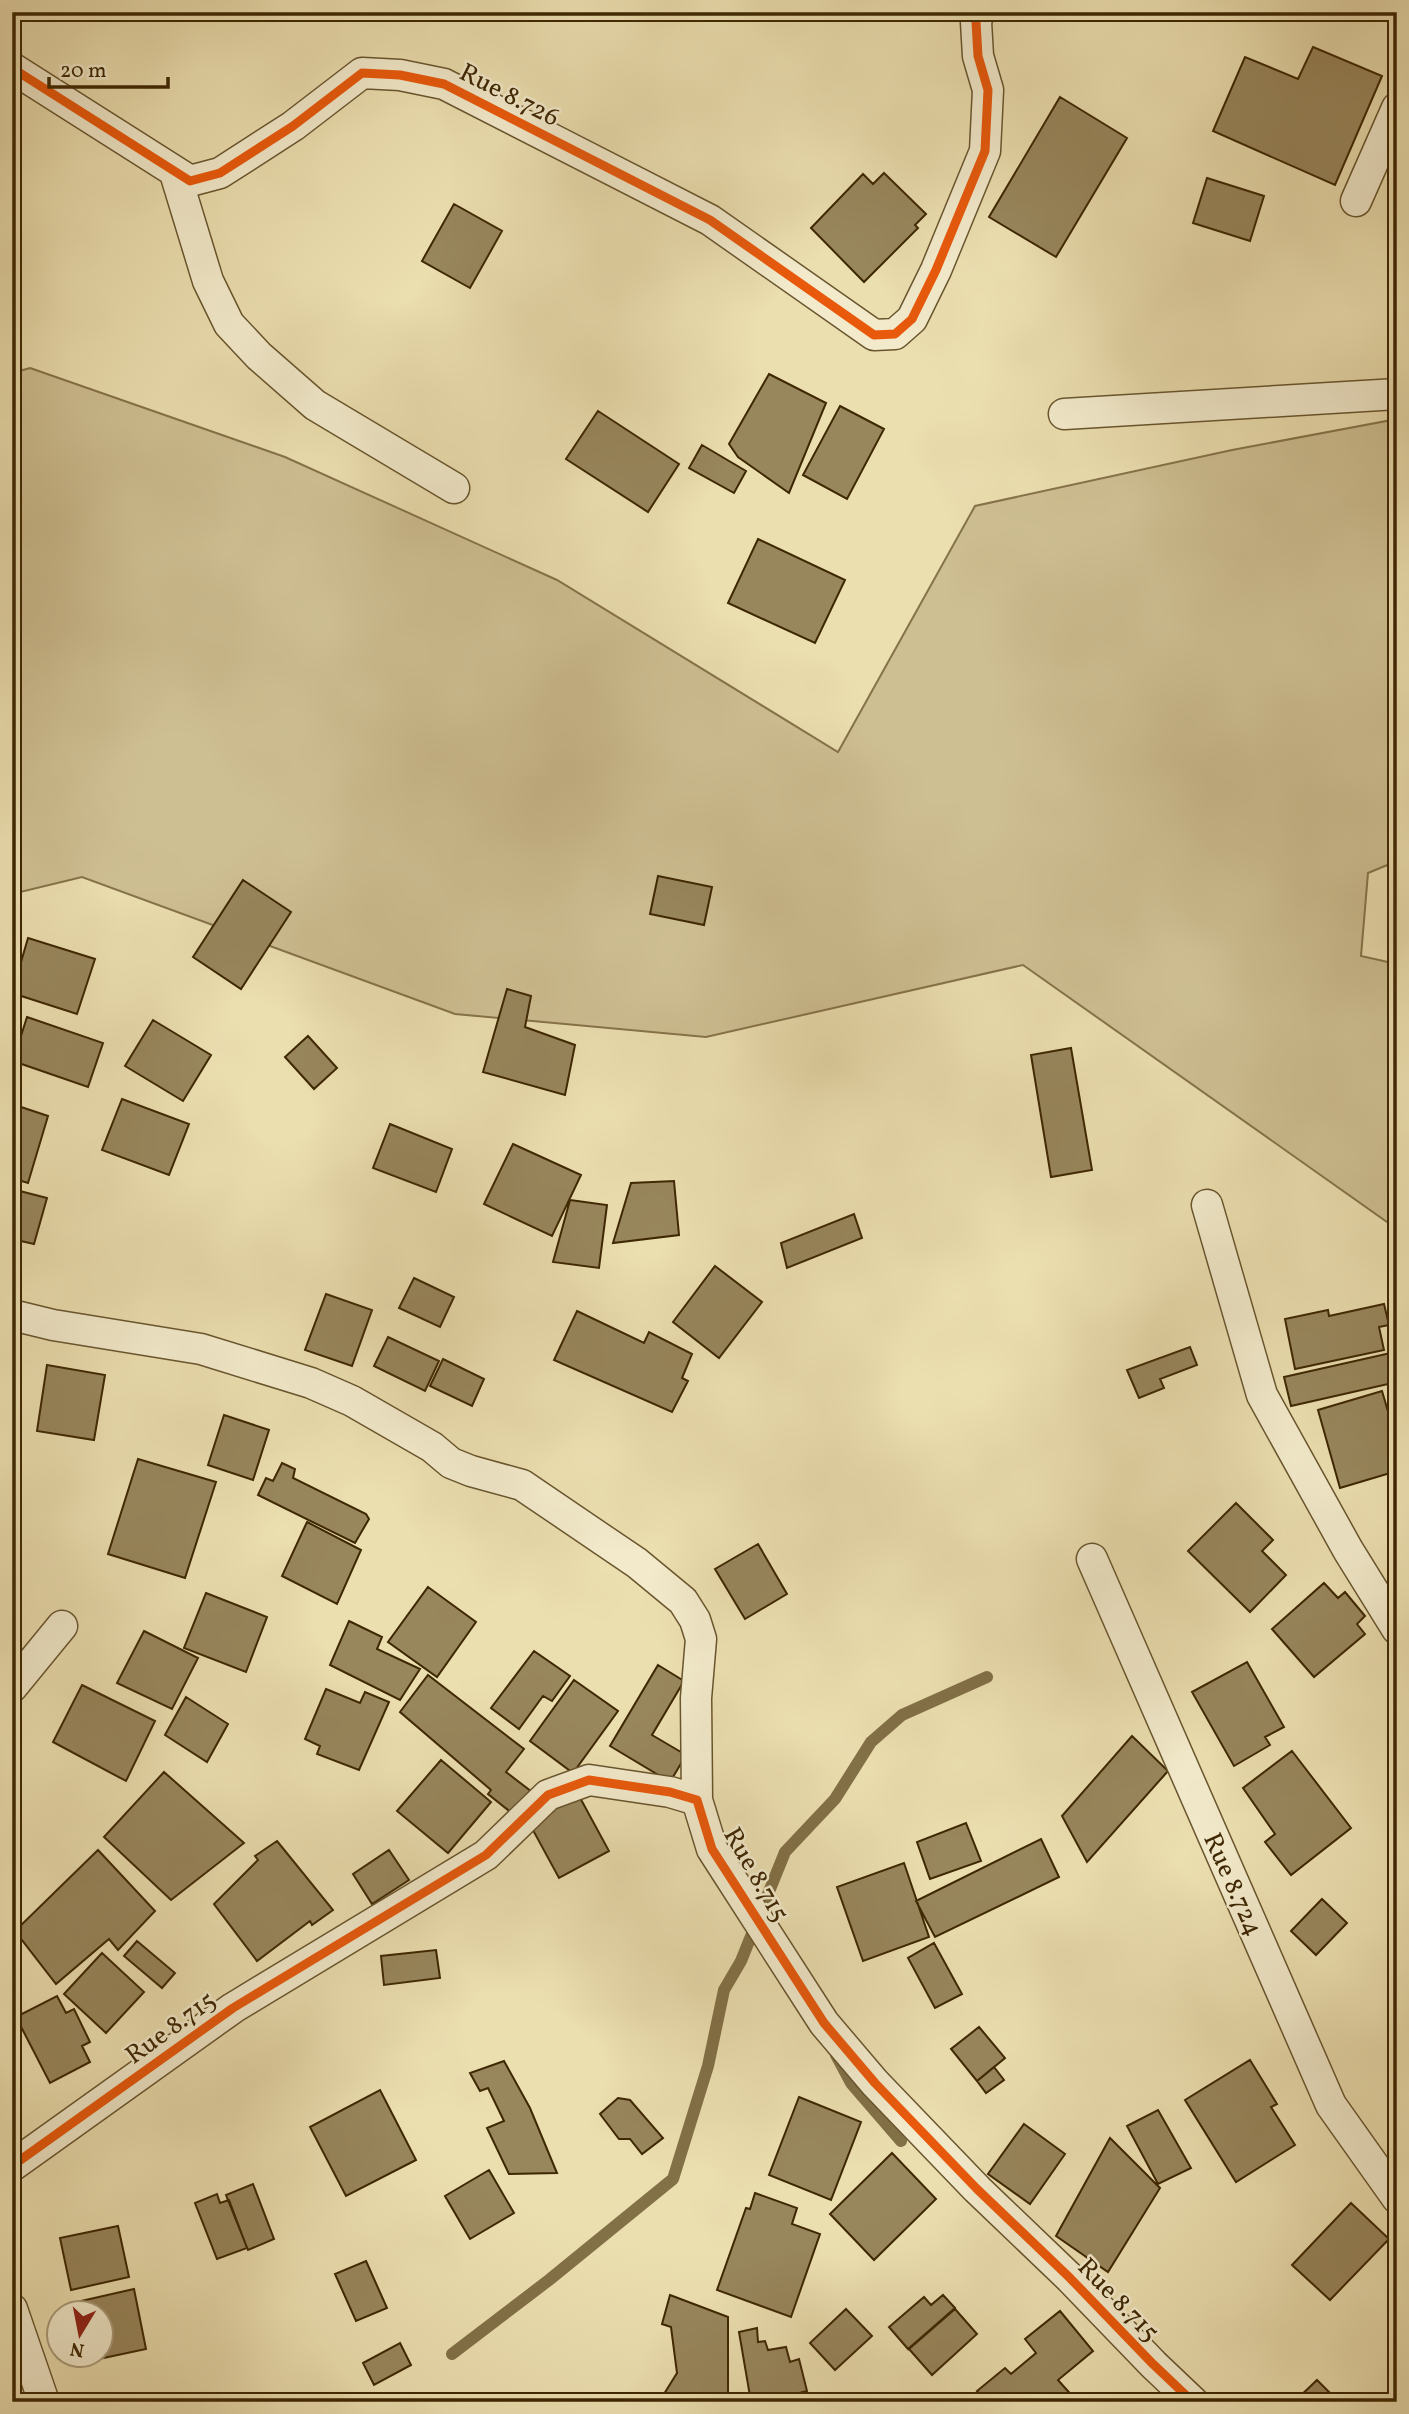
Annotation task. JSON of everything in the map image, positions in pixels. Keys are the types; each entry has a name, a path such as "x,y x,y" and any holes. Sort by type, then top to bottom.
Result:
{"street":[{"name":"Rue 8.726","path":"12,68 190,181 220,173 293,126 362,73 400,75 444,84 710,220 874,335 895,334 912,319 936,270 985,150 988,90 978,56 976,22 979,12"},
{"path":"1356,201 1397,108"},
{"path":"175,173 208,281 229,324 259,356 315,405 454,488"},
{"path":"1064,414 1397,394"},
{"path":"1207,1205 1262,1395 1348,1549 1397,1629"},
{"path":"12,1315 54,1325 201,1349 311,1383 352,1401 432,1447 452,1463 522,1485 617,1549 682,1601 695,1620 701,1639 696,1698 697,1800"},
{"name":"Rue 8.724","path":"1092,1559 1331,2105 1397,2198"},
{"path":"12,1687 62,1626"},
{"name":"Rue 8.715","path":"12,2166 233,2008 486,1855 548,1795 589,1780 670,1792 697,1800 712,1849 824,2023 875,2083 968,2180 1193,2402"},
{"path":"12,2309 44,2402"}],"shaded area":[{"path":"30,368 285,457 557,580 838,752 975,506 1232,450 1397,419 1397,861 1368,873 1361,956 1397,964 1397,1229 1023,965 706,1037 455,1014 82,877 12,894 12,373"}],"building":[{"path":"1372,12 1397,12 1397,25 1387,20"},
{"path":"1313,47 1382,76 1335,185 1213,131 1245,57 1298,79"},
{"path":"1060,97 1127,138 1056,257 989,217"},
{"path":"884,173 926,214 915,225 918,228 864,282 811,228 863,174 873,184"},
{"path":"1207,178 1264,196 1250,241 1193,223"},
{"path":"454,204 502,231 470,288 422,261"},
{"path":"769,374 826,403 789,493 738,457 729,444"},
{"path":"840,406 884,429 847,499 803,475"},
{"path":"598,411 679,464 648,512 566,459"},
{"path":"702,445 746,471 734,493 689,468"},
{"path":"758,539 845,580 815,643 728,603"},
{"path":"658,876 712,887 704,925 650,914"},
{"path":"243,880 291,912 241,989 193,957"},
{"path":"28,938 95,959 77,1014 12,993"},
{"path":"507,989 531,996 525,1027 575,1045 565,1095 483,1072"},
{"path":"27,1017 103,1043 88,1087 13,1061"},
{"path":"153,1020 211,1055 183,1101 125,1066"},
{"path":"308,1036 337,1068 314,1089 285,1057"},
{"path":"1071,1048 1092,1170 1051,1177 1031,1055"},
{"path":"122,1099 189,1124 169,1175 102,1150"},
{"path":"12,1104 48,1116 28,1183 12,1178"},
{"path":"390,1124 452,1149 436,1192 373,1168"},
{"path":"513,1144 581,1175 552,1236 484,1204"},
{"path":"674,1181 679,1235 613,1243 631,1183"},
{"path":"12,1189 47,1198 34,1244 12,1239"},
{"path":"570,1200 607,1205 599,1268 553,1262"},
{"path":"854,1214 862,1238 787,1268 781,1243"},
{"path":"715,1266 762,1302 719,1358 673,1322"},
{"path":"414,1278 454,1297 440,1327 399,1308"},
{"path":"326,1294 372,1310 352,1366 305,1350"},
{"path":"1384,1304 1389,1325 1379,1327 1384,1350 1295,1369 1285,1319 1328,1310 1329,1316"},
{"path":"577,1311 644,1343 649,1332 692,1354 682,1378 688,1381 672,1412 554,1360"},
{"path":"388,1337 439,1361 425,1391 374,1366"},
{"path":"1190,1347 1197,1365 1160,1379 1164,1388 1139,1398 1127,1370"},
{"path":"1395,1352 1397,1382 1291,1406 1284,1377"},
{"path":"443,1359 484,1379 472,1406 430,1386"},
{"path":"47,1365 105,1375 94,1440 37,1431"},
{"path":"1382,1391 1397,1442 1397,1471 1340,1488 1318,1410"},
{"path":"224,1415 269,1430 253,1480 208,1465"},
{"path":"138,1459 216,1482 185,1578 108,1554"},
{"path":"282,1463 295,1469 293,1478 366,1514 369,1519 355,1543 258,1495 266,1478 273,1481"},
{"path":"1236,1503 1273,1540 1262,1551 1286,1575 1250,1612 1188,1551"},
{"path":"307,1522 361,1550 337,1604 282,1576"},
{"path":"758,1544 787,1594 745,1619 715,1569"},
{"path":"1324,1583 1338,1598 1345,1592 1365,1616 1357,1624 1365,1634 1314,1677 1272,1629"},
{"path":"428,1587 476,1622 437,1677 388,1642"},
{"path":"206,1593 267,1617 246,1672 184,1648"},
{"path":"349,1621 382,1637 377,1649 420,1669 400,1700 330,1665"},
{"path":"144,1631 198,1658 172,1709 117,1683"},
{"path":"534,1651 570,1676 552,1701 543,1696 519,1729 491,1708"},
{"path":"1247,1662 1284,1727 1265,1737 1270,1745 1234,1766 1192,1692"},
{"path":"658,1665 684,1681 652,1735 686,1755 670,1782 610,1746"},
{"path":"428,1675 524,1749 506,1772 532,1792 513,1814 488,1794 491,1790 400,1712"},
{"path":"574,1680 618,1711 573,1773 530,1741"},
{"path":"82,1685 155,1721 126,1781 53,1742"},
{"path":"326,1689 360,1703 365,1692 389,1702 359,1770 317,1754 320,1746 305,1739"},
{"path":"186,1697 228,1724 207,1762 165,1735"},
{"path":"1132,1736 1168,1771 1087,1862 1062,1816"},
{"path":"1292,1751 1351,1828 1291,1875 1265,1842 1275,1834 1243,1788"},
{"path":"441,1760 491,1802 448,1853 397,1811"},
{"path":"164,1772 244,1843 171,1900 104,1837"},
{"path":"578,1794 609,1851 559,1878 528,1821"},
{"path":"966,1823 981,1861 930,1879 917,1842"},
{"path":"1041,1839 1059,1877 935,1937 916,1901"},
{"path":"277,1841 333,1910 312,1925 310,1921 257,1961 214,1904 258,1860 255,1856"},
{"path":"98,1850 155,1911 118,1950 109,1939 56,1984 15,1931"},
{"path":"389,1850 409,1880 372,1904 353,1874"},
{"path":"904,1863 929,1937 863,1961 837,1887"},
{"path":"1322,1899 1347,1923 1316,1955 1291,1931"},
{"path":"137,1941 175,1973 162,1988 124,1956"},
{"path":"934,1943 962,1994 935,2008 908,1958"},
{"path":"436,1950 440,1978 384,1985 381,1956"},
{"path":"102,1953 144,1992 106,2033 64,1994"},
{"path":"57,1996 66,2013 74,2009 90,2042 82,2046 90,2062 50,2083 16,2017"},
{"path":"979,2027 1005,2058 977,2081 951,2049"},
{"path":"1250,2060 1277,2104 1271,2107 1295,2145 1236,2182 1185,2100"},
{"path":"504,2061 530,2108 557,2173 509,2174 487,2128 504,2121 488,2088 480,2091 470,2073"},
{"path":"994,2067 1004,2080 986,2093 977,2081"},
{"path":"380,2090 416,2160 346,2196 310,2127"},
{"path":"799,2097 861,2122 831,2200 769,2175"},
{"path":"618,2098 630,2100 663,2138 642,2154 630,2139 619,2139 600,2114"},
{"path":"1158,2110 1191,2168 1158,2184 1127,2126"},
{"path":"1024,2124 1065,2154 1030,2204 988,2174"},
{"path":"1110,2138 1160,2188 1108,2272 1056,2236"},
{"path":"892,2153 936,2199 874,2260 830,2214"},
{"path":"489,2170 514,2213 470,2239 445,2196"},
{"path":"253,2184 274,2239 248,2250 226,2195"},
{"path":"755,2193 797,2208 792,2224 820,2234 791,2317 717,2290 746,2208 750,2209"},
{"path":"217,2194 220,2203 229,2200 247,2248 217,2259 195,2203"},
{"path":"1351,2203 1389,2239 1330,2300 1292,2265"},
{"path":"118,2226 129,2277 71,2290 60,2238"},
{"path":"366,2261 387,2308 356,2321 335,2274"},
{"path":"134,2289 146,2349 116,2355 116,2298 94,2298"},
{"path":"670,2295 728,2317 728,2402 659,2402 677,2373 671,2327 662,2324"},
{"path":"943,2295 955,2308 908,2349 889,2327 924,2297 931,2305"},
{"path":"846,2309 872,2336 835,2370 810,2343"},
{"path":"955,2309 977,2334 932,2375 909,2349"},
{"path":"1060,2311 1093,2351 1058,2380 1074,2398 1069,2402 979,2402 984,2398 977,2391 1005,2368 1011,2374 1036,2353 1025,2339"},
{"path":"757,2328 758,2342 765,2341 768,2350 786,2347 790,2362 799,2359 807,2391 764,2402 751,2402 739,2332"},
{"path":"400,2343 411,2365 374,2385 363,2363"},
{"path":"1317,2380 1339,2402 1294,2402"},
{"path":"468,2396 470,2402 450,2402"}],"waterway":[{"path":"452,2354 549,2280 673,2179 708,2066 724,1990 741,1961 785,1852 835,1799 871,1742 902,1715 987,1677"},
{"path":"836,2055 851,2083 901,2141"}],"cycle path":[{"path":"12,68 190,181 220,173 293,126 362,73 400,75 444,84 710,220 874,335 895,334 912,319 936,270 985,151 988,90 978,56 976,22 979,12"},
{"path":"12,2166 233,2008 486,1855 548,1795 589,1780 670,1792 697,1800 712,1849 824,2023 875,2083 977,2189 1193,2402"}]}
